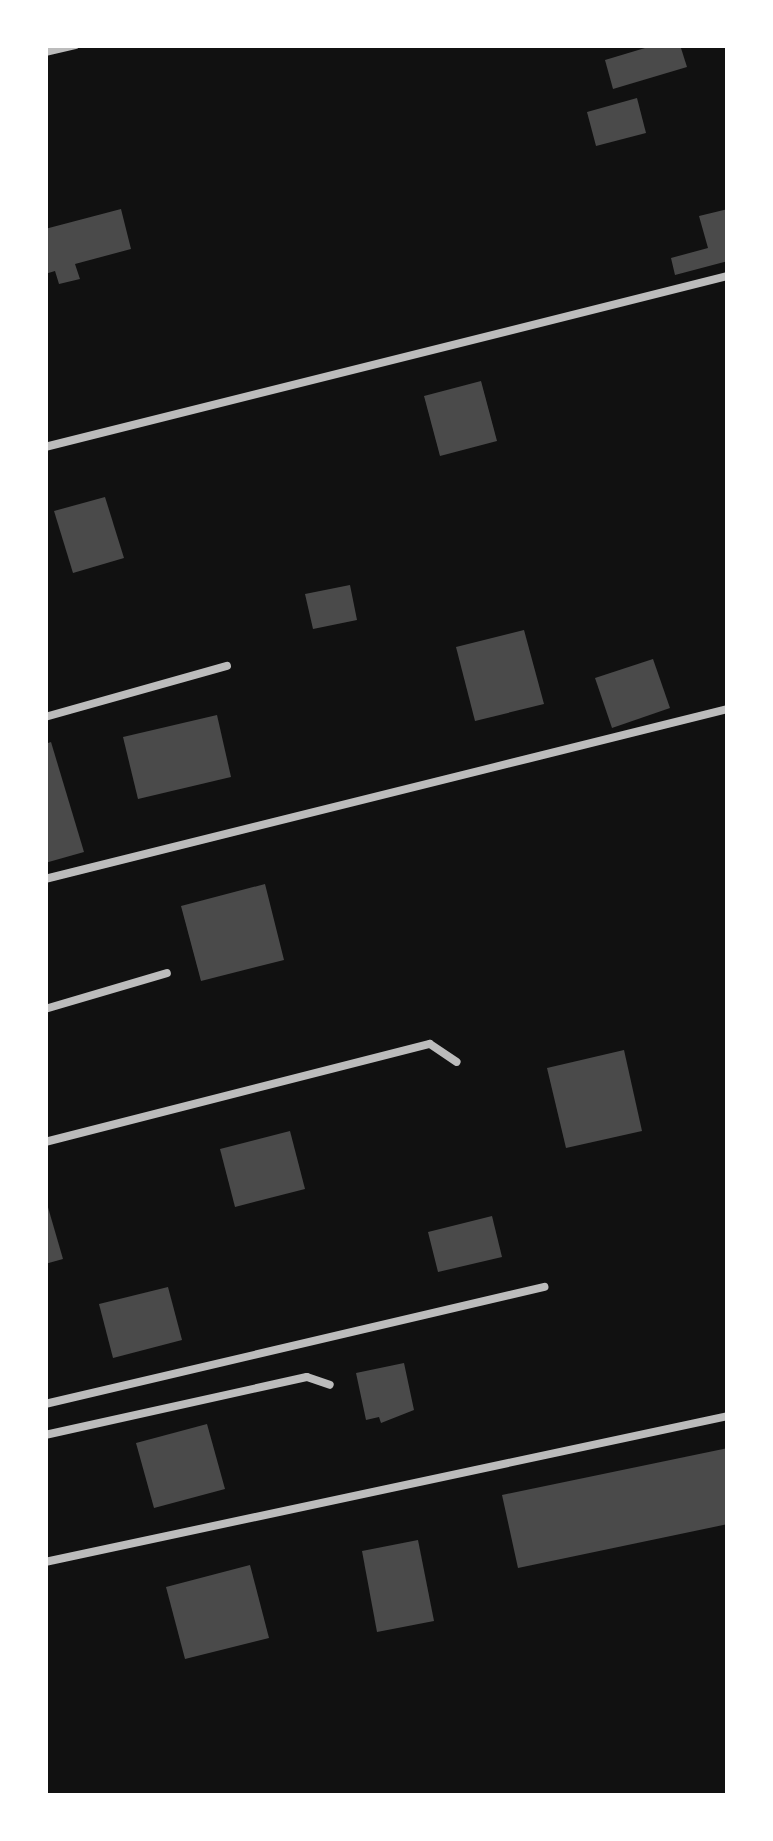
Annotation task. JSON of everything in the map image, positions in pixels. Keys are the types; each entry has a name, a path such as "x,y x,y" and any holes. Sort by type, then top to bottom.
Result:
{"lane":[{"path":"45,52 75,45"},
{"path":"45,446 728,276"},
{"path":"45,718 226,666"},
{"path":"45,879 728,709"},
{"path":"45,1008 167,973"},
{"path":"45,1142 430,1044 457,1062"},
{"path":"45,1404 544,1287"},
{"path":"45,1435 307,1377 330,1385"},
{"path":"45,1562 728,1416"}],"building":[{"path":"655,45 680,45 687,67 613,89 605,60"},
{"path":"637,98 646,133 596,146 587,112"},
{"path":"121,209 131,249 75,264 80,279 59,284 55,271 45,274 45,229"},
{"path":"728,209 728,261 675,275 671,258 708,248 699,216"},
{"path":"481,381 497,441 440,456 424,396"},
{"path":"105,497 124,558 73,573 54,511"},
{"path":"350,585 357,620 313,629 305,594"},
{"path":"524,630 544,704 475,721 456,647"},
{"path":"653,659 670,708 612,728 595,678"},
{"path":"217,715 231,777 138,799 123,737"},
{"path":"51,742 84,852 45,863 45,744"},
{"path":"265,884 284,960 201,981 181,906"},
{"path":"624,1050 642,1131 566,1148 547,1068"},
{"path":"290,1131 305,1189 235,1207 220,1149"},
{"path":"45,1197 63,1259 45,1264"},
{"path":"492,1216 502,1257 438,1272 428,1232"},
{"path":"168,1287 182,1340 113,1358 99,1304"},
{"path":"404,1363 414,1410 381,1423 379,1417 366,1420 356,1373"},
{"path":"207,1424 225,1489 154,1508 136,1443"},
{"path":"728,1448 728,1524 518,1568 502,1495"},
{"path":"418,1540 434,1621 377,1632 362,1551"},
{"path":"250,1565 269,1638 185,1659 166,1587"}]}
